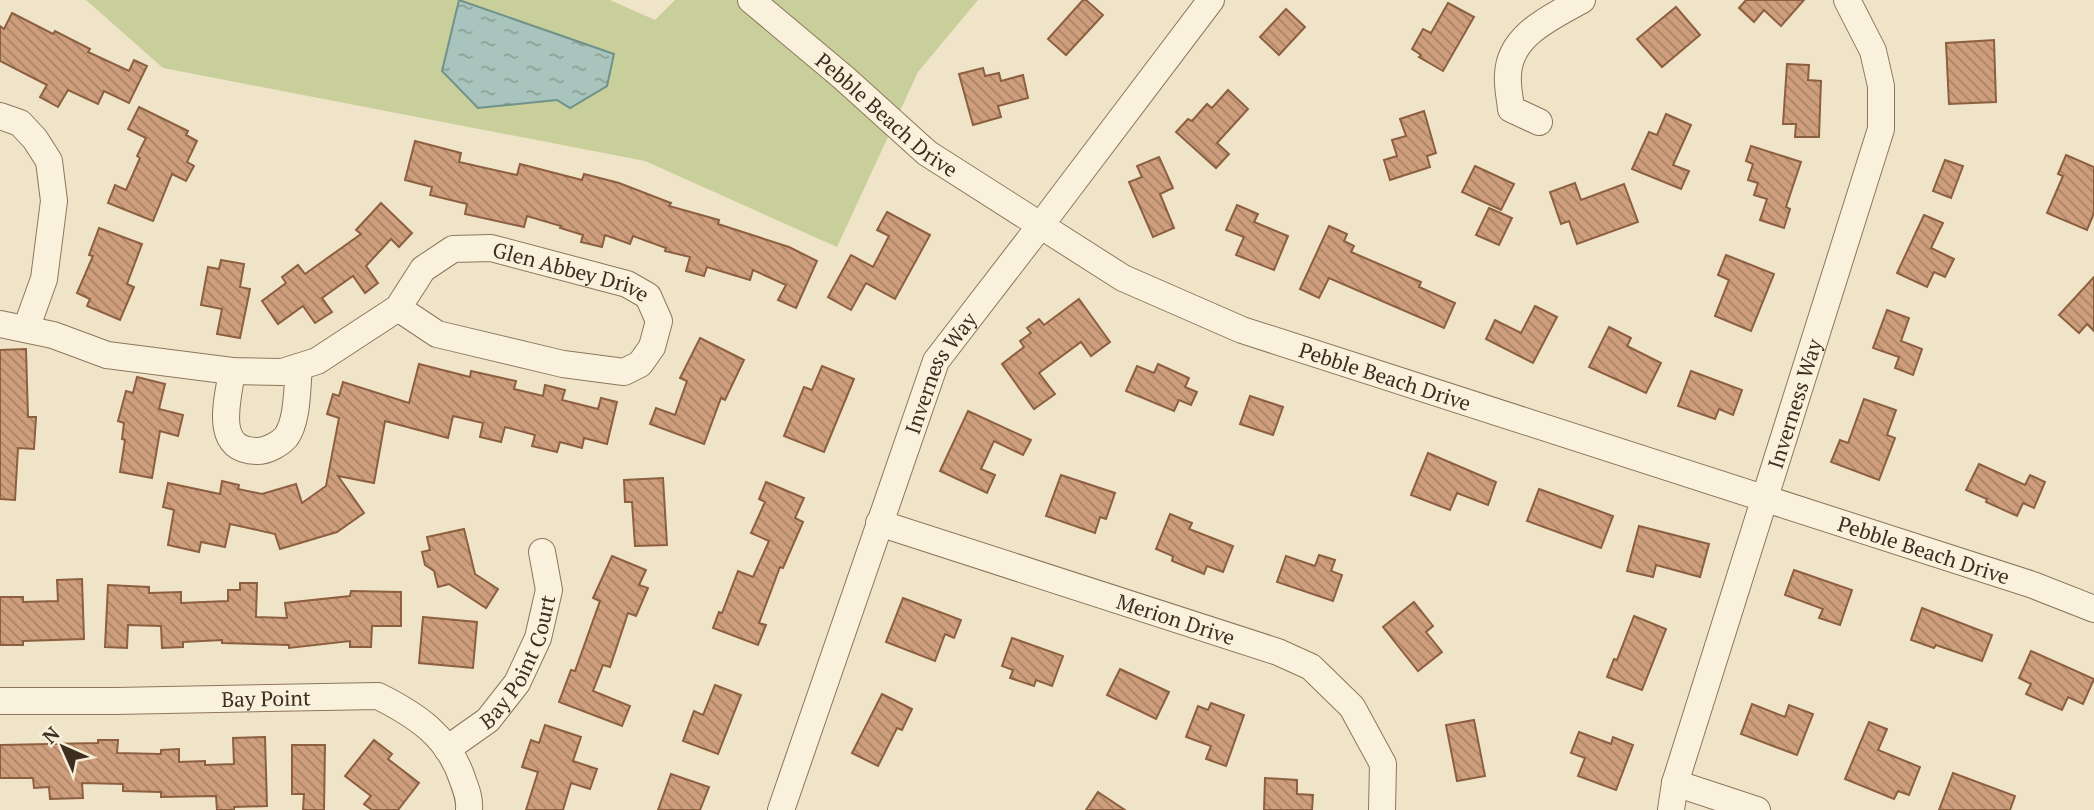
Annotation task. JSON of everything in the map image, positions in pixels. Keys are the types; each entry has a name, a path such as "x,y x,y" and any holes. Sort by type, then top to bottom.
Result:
{"street":[{"name":"Pebble Beach Drive","path":"751,0 844,78 927,153 1123,278 1242,330 2034,585 2094,609"},
{"name":"Inverness Way","path":"781,810 936,361 1212,0"},
{"path":"1539,122 1511,109 1507,73 1516,45 1543,21 1582,0"},
{"name":"Inverness Way","path":"1671,810 1675,783 1881,129 1881,86 1873,51 1846,0"},
{"path":"0,116 20,123 49,161 54,201 44,279 26,329"},
{"name":"Glen Abbey Drive","path":"0,324 53,335 107,355 232,372 282,372 317,361 398,309 423,269 453,249 491,248 627,284 648,296 659,321 652,347 640,364 624,372 563,364 437,334 398,309"},
{"path":"232,372 225,419 231,440 241,447 258,451 273,447 286,436 294,419 299,367"},
{"name":"Merion Drive","path":"879,523 1278,652 1311,667 1352,707 1383,764 1382,810"},
{"name":"Bay Point Court","path":"447,749 488,720 517,683 538,638 549,590 542,552"},
{"name":"Bay Point","path":"0,701 377,696 408,711 440,738 458,766 470,800 469,810"},
{"path":"1675,783 1757,810"}],"green space":[{"path":"86,0 610,0 655,20 675,0 978,0 918,72 837,247 645,161 163,68"}],"water":[{"path":"459,0 614,54 607,86 570,108 557,100 478,108 442,71"}],"building":[{"path":"1083,0 1103,15 1066,55 1048,39"},
{"path":"1746,0 1804,0 1781,26 1764,10 1754,22 1739,8"},
{"path":"1448,3 1474,17 1443,71 1419,57 1421,55 1412,49 1423,29 1431,33"},
{"path":"1676,7 1700,35 1662,67 1637,39"},
{"path":"1286,9 1305,27 1279,55 1260,37"},
{"path":"12,13 53,34 55,31 90,49 88,52 129,71 134,60 147,66 129,103 104,91 98,104 68,90 58,107 40,97 47,85 0,61 0,26 4,29"},
{"path":"1994,40 1996,102 1949,104 1946,43"},
{"path":"1787,64 1809,65 1808,80 1821,81 1819,137 1795,137 1796,124 1783,124"},
{"path":"983,68 985,76 999,73 1001,81 1023,75 1028,98 998,106 1001,117 973,125 959,74"},
{"path":"1228,90 1248,109 1217,143 1229,154 1216,168 1176,132 1188,119 1192,121 1207,104 1212,108"},
{"path":"139,107 188,131 186,135 197,141 187,162 194,166 186,181 172,174 153,221 108,203 115,185 126,190 140,158 137,156 146,138 128,129"},
{"path":"1424,111 1436,153 1427,156 1430,167 1390,180 1384,160 1397,156 1392,140 1406,136 1400,119"},
{"path":"1666,114 1691,125 1673,165 1689,171 1681,189 1632,169 1649,132 1657,135"},
{"path":"415,141 461,153 459,162 517,175 520,164 582,180 584,174 619,183 671,203 669,206 719,220 718,224 789,247 817,261 796,308 778,300 786,285 753,270 750,280 707,267 704,276 686,271 690,257 665,251 666,248 633,236 630,244 605,235 602,247 581,242 583,235 527,216 524,227 465,214 467,204 430,195 432,187 405,180"},
{"path":"1751,146 1801,162 1786,207 1790,209 1784,228 1760,220 1767,199 1754,195 1758,183 1748,180 1753,164 1746,161"},
{"path":"2066,155 2094,167 2094,213 2087,230 2047,213 2063,176 2058,174"},
{"path":"1159,157 1173,188 1160,194 1174,228 1153,237 1129,182 1142,177 1137,166"},
{"path":"1945,160 1963,166 1951,198 1933,191"},
{"path":"1475,166 1514,184 1501,210 1462,192"},
{"path":"1575,183 1581,200 1624,184 1638,222 1577,244 1569,221 1561,224 1550,192"},
{"path":"381,203 412,233 399,247 391,239 366,266 378,283 365,293 353,276 322,298 332,312 315,323 303,306 278,324 262,301 286,283 282,277 298,265 305,274 361,234 356,230"},
{"path":"1237,205 1258,214 1254,222 1288,236 1274,270 1236,255 1244,237 1226,230"},
{"path":"1489,208 1512,218 1499,245 1476,235"},
{"path":"887,212 930,235 895,299 866,283 851,310 828,297 851,255 873,267 889,236 877,230"},
{"path":"1924,215 1943,223 1931,248 1954,259 1945,277 1934,272 1927,287 1897,273"},
{"path":"1329,226 1347,234 1344,241 1354,246 1351,252 1421,282 1419,287 1455,303 1444,328 1329,278 1319,298 1300,289"},
{"path":"99,228 142,244 127,284 134,287 120,320 87,306 90,299 77,293 93,256 89,255"},
{"path":"1726,255 1774,274 1751,331 1715,316 1729,280 1718,275"},
{"path":"221,260 244,264 240,287 250,289 240,338 217,334 222,309 201,305 208,267 219,269"},
{"path":"2094,277 2094,331 2087,324 2079,333 2059,315"},
{"path":"1079,299 1110,342 1091,356 1081,342 1039,373 1055,394 1034,409 1002,364 1024,347 1020,341 1031,333 1027,328 1039,319 1044,325"},
{"path":"1535,306 1557,317 1533,363 1486,339 1495,320 1521,333"},
{"path":"1887,310 1909,318 1901,341 1922,349 1913,375 1895,368 1899,357 1873,348"},
{"path":"1609,327 1631,338 1627,346 1661,363 1646,393 1589,367"},
{"path":"700,338 744,360 725,400 721,398 704,444 650,424 656,408 675,415 687,381 680,378"},
{"path":"26,349 28,417 36,417 34,449 18,448 15,500 0,499 0,350"},
{"path":"419,364 470,377 471,371 516,381 514,389 543,396 545,385 565,390 562,400 598,409 601,398 617,402 607,444 584,438 582,448 560,442 557,452 532,446 535,435 505,427 501,442 480,437 483,423 453,416 448,438 385,421 374,483 338,476 364,513 337,532 280,549 275,534 230,524 225,547 201,542 199,552 168,545 174,510 163,507 168,483 220,494 222,481 239,485 238,489 262,494 296,484 302,503 326,486 339,418 327,414 333,394 339,396 343,382 409,403"},
{"path":"1158,364 1189,378 1185,387 1197,392 1191,405 1179,400 1174,411 1126,391 1137,366 1154,373"},
{"path":"822,366 854,379 824,452 784,436 804,387 812,390"},
{"path":"1691,371 1742,390 1733,415 1719,409 1715,419 1678,406"},
{"path":"137,377 165,384 159,409 183,415 178,436 160,431 152,478 120,472 125,440 122,439 124,423 118,421 126,391 133,393"},
{"path":"1250,396 1283,407 1273,435 1240,424"},
{"path":"1864,399 1896,410 1887,435 1895,438 1879,480 1831,462 1840,440 1848,443"},
{"path":"968,411 1031,440 1023,455 994,441 981,469 995,475 987,493 940,471"},
{"path":"1428,453 1496,482 1488,505 1457,493 1450,510 1411,495"},
{"path":"1979,464 2025,485 2030,475 2045,482 2034,508 2023,503 2017,516 1966,490"},
{"path":"1061,475 1115,493 1106,519 1100,517 1095,533 1046,516"},
{"path":"663,478 667,545 635,546 632,502 625,502 624,480"},
{"path":"766,482 804,498 795,518 803,522 783,568 780,567 759,623 766,625 758,645 713,628 719,612 722,613 738,571 753,577 769,541 751,533 765,502 759,499"},
{"path":"1539,489 1613,516 1601,548 1527,521"},
{"path":"1170,514 1192,523 1189,529 1233,546 1223,572 1207,566 1204,574 1172,561 1173,556 1156,549"},
{"path":"1639,526 1709,544 1700,577 1656,565 1653,577 1627,571"},
{"path":"464,529 475,574 498,589 486,608 449,584 438,587 434,571 425,565 422,552 430,550 427,537"},
{"path":"1319,555 1335,560 1331,571 1342,575 1333,601 1277,582 1286,556 1315,566"},
{"path":"612,556 646,570 639,585 648,588 636,616 628,613 610,667 603,665 593,691 630,706 622,726 559,702 571,670 575,671 600,601 593,598"},
{"path":"1794,570 1852,590 1840,625 1819,618 1823,609 1785,595"},
{"path":"82,579 84,639 23,641 23,645 0,645 0,597 23,597 23,602 58,601 57,580"},
{"path":"240,583 257,583 256,617 287,618 285,603 350,596 351,591 401,592 401,626 372,626 371,647 350,647 350,641 289,648 289,645 222,643 222,640 183,642 183,647 162,648 161,626 128,625 127,648 105,647 108,585 149,587 149,593 181,592 181,603 228,601 228,590 240,590"},
{"path":"903,598 961,620 954,638 945,634 935,661 886,642"},
{"path":"1414,602 1433,626 1426,632 1442,652 1418,671 1383,627"},
{"path":"1922,608 1992,635 1982,661 1936,645 1934,648 1911,640"},
{"path":"1634,616 1666,629 1642,690 1607,677 1614,659 1617,660"},
{"path":"423,617 477,622 473,668 419,663"},
{"path":"1012,638 1063,656 1052,686 1036,680 1034,686 1010,678 1013,670 1002,666"},
{"path":"2031,651 2094,679 2083,704 2068,697 2062,710 2026,694 2031,684 2019,678"},
{"path":"1120,669 1169,692 1156,719 1107,695"},
{"path":"715,685 741,695 718,754 683,741 694,711 703,715"},
{"path":"882,694 912,709 902,730 897,728 878,766 852,753"},
{"path":"1211,703 1244,715 1226,766 1206,759 1211,746 1186,737 1198,706 1208,710"},
{"path":"1752,704 1785,717 1789,705 1813,714 1797,755 1741,734"},
{"path":"1474,720 1485,776 1457,781 1446,725"},
{"path":"1869,722 1887,729 1878,750 1920,767 1909,795 1898,791 1894,799 1845,779"},
{"path":"545,725 581,737 573,761 597,769 590,789 571,783 563,810 526,810 538,772 522,767 531,740 539,743"},
{"path":"1579,732 1611,744 1613,737 1633,745 1616,790 1578,776 1585,758 1571,753"},
{"path":"265,737 267,806 217,810 216,796 161,797 161,792 123,791 123,784 82,783 83,798 50,799 49,787 34,788 33,778 0,778 0,745 98,743 98,740 118,740 117,753 161,754 161,750 179,749 179,762 205,761 205,765 234,764 233,738"},
{"path":"374,740 392,754 388,759 419,783 398,810 372,810 364,804 371,796 345,776"},
{"path":"292,745 325,745 324,810 303,810 304,794 292,794"},
{"path":"1953,773 2015,796 2010,810 1939,810"},
{"path":"671,774 709,787 700,810 658,810"},
{"path":"1265,778 1297,780 1297,794 1313,795 1312,810 1264,810"},
{"path":"1098,792 1125,810 1086,810"}]}
